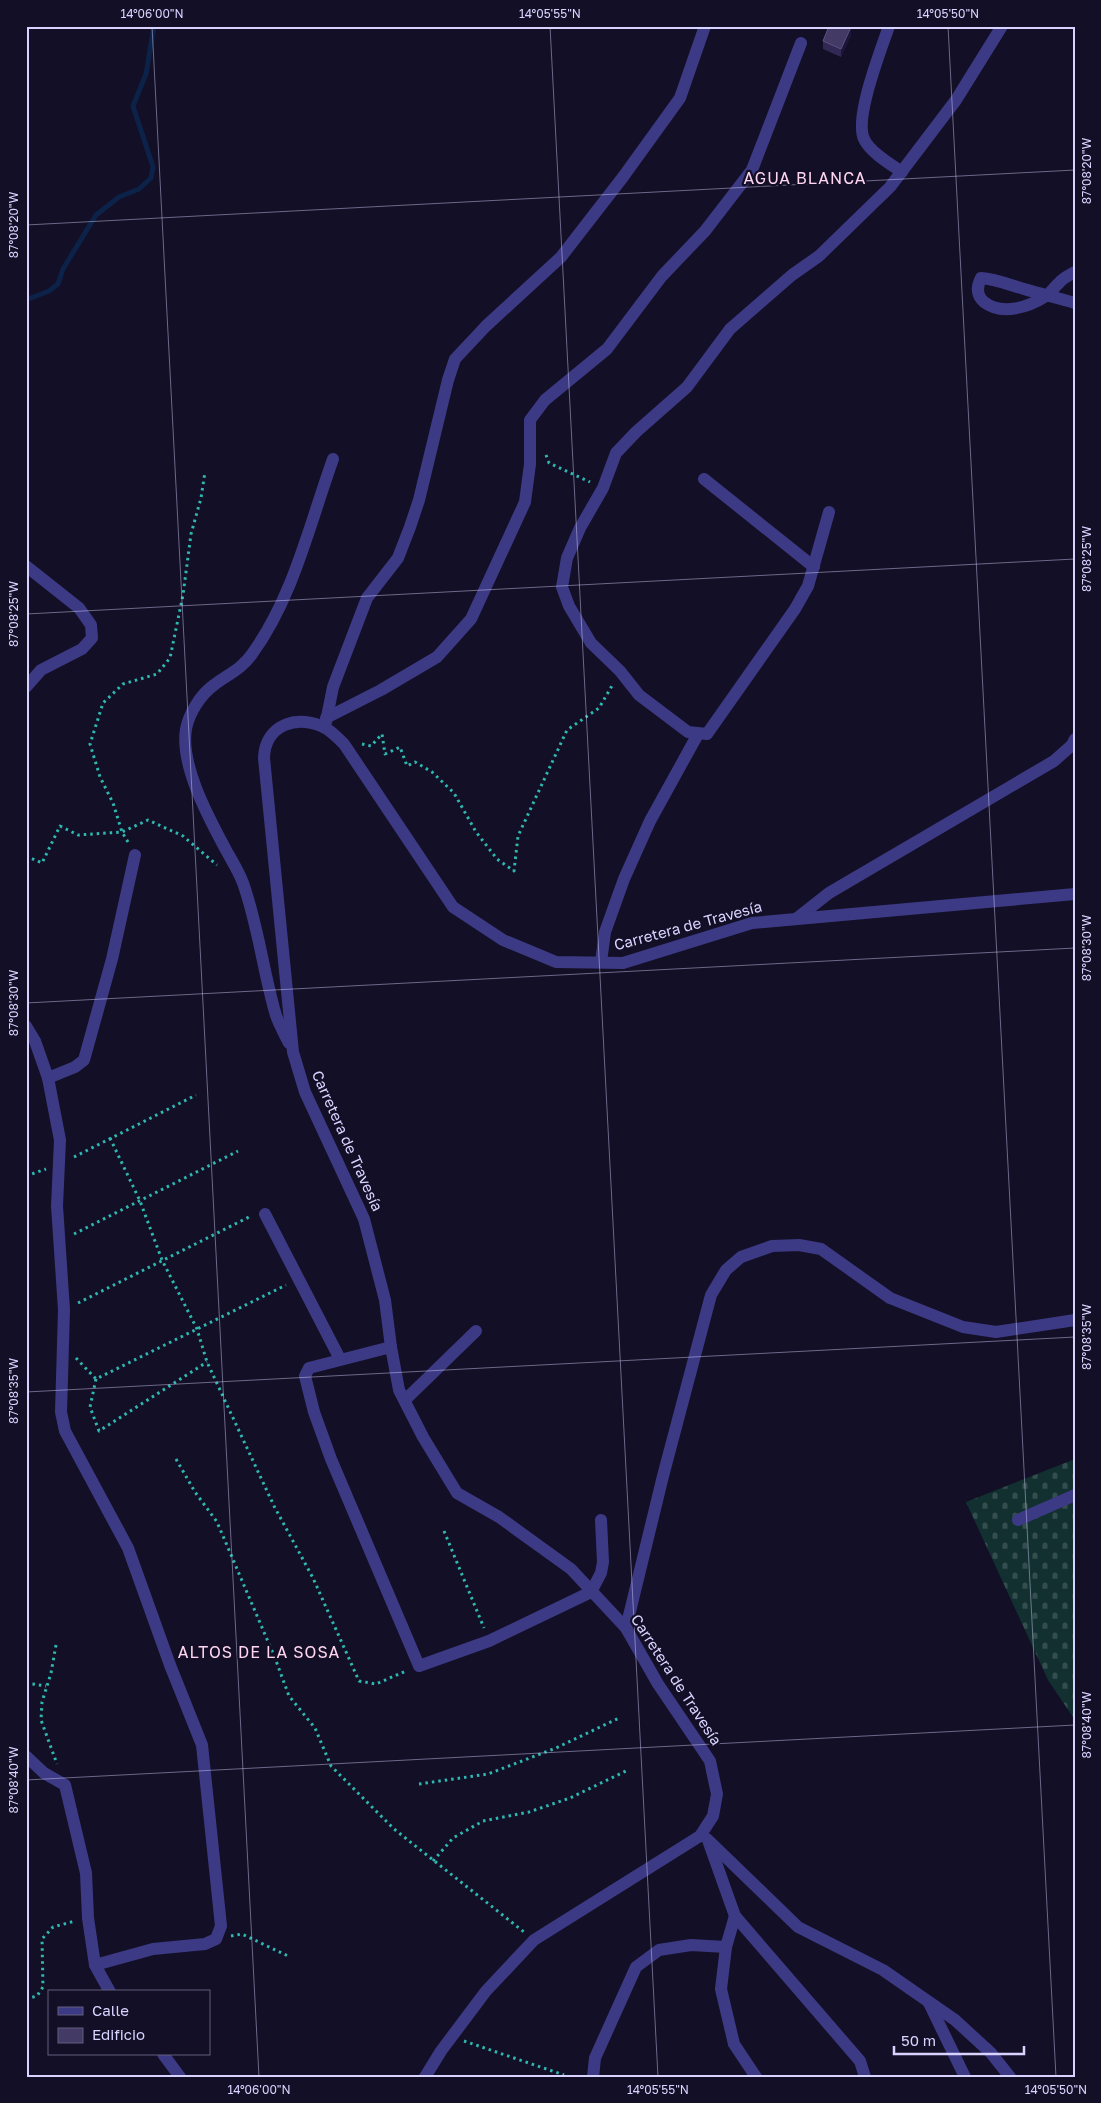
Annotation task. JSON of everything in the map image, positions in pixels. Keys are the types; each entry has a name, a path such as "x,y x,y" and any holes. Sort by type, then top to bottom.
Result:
{"street":[{"path":"327,724 333,687 367,598 398,558 410,527 419,500 448,380 455,359 486,326 561,257 623,176 680,98 705,26"},
{"path":"889,26 874,72 861,123 864,140 880,158 902,172"},
{"path":"830,512 808,586 795,609 707,734 688,732 639,695 620,672 590,643 569,606 562,587 567,558 580,528 602,488 616,454 636,432 687,387 730,329 792,275 819,256 890,187 956,100 1002,26"},
{"path":"327,724 437,657 471,619 525,502 530,464 530,420 545,400 607,349 662,276 705,231 752,170 801,43"},
{"path":"1075,272 1060,282 1048,295 1020,308 1005,309 989,306 980,299 977,287 981,278 992,278 1048,295 1075,303"},
{"path":"293,1052 275,1014 257,930 243,882 220,837 189,765 186,730 192,710 212,686 233,673 252,656 267,631 287,592 333,459"},
{"path":"704,479 814,567"},
{"path":"26,566 79,608 91,625 92,638 82,649 41,670 26,687"},
{"name":"Carretera de Travesía","path":"425,2077 486,1991 534,1940 703,1838 713,1816 716,1794 710,1760 658,1684 626,1628 571,1568 499,1517 457,1493 423,1437 400,1390 391,1347 385,1300 364,1219 305,1092 293,1052 264,748 270,736 281,726 296,721 327,724 344,744 453,907 503,940 556,962 623,963 752,923 1075,894"},
{"path":"601,962 605,932 624,879 650,821 698,734"},
{"path":"796,919 829,893 1054,761 1072,745 1075,739"},
{"path":"48,1078 75,1067 84,1060 112,959 135,855"},
{"path":"26,1026 35,1041 48,1078 60,1140 58,1206 64,1310 61,1412 65,1431 128,1548 170,1665 202,1746 220,1926 216,1939 205,1944 154,1949 95,1965"},
{"path":"265,1214 300,1278 340,1359"},
{"path":"626,1628 663,1476 711,1295 726,1270 741,1256 772,1246 799,1244 821,1249 890,1298 963,1327 996,1332 1075,1320"},
{"path":"405,1400 476,1331"},
{"path":"391,1347 309,1368 305,1376 330,1459 419,1666 489,1641 591,1592 601,1572 603,1562 601,1520"},
{"path":"1018,1520 1075,1495"},
{"path":"26,1756 44,1773 66,1785 86,1873 88,1918 95,1965 109,1990"},
{"path":"703,1838 735,1916 860,2061 865,2077"},
{"path":"703,1838 798,1927 883,1970 929,2004 955,2020 991,2052 1010,2077"},
{"path":"735,1916 726,1947 721,1990 734,2044 756,2077"},
{"path":"593,2077 595,2058 636,1967 659,1950 691,1944 726,1947"},
{"path":"929,2004 964,2077"},
{"path":"164,2056 180,2077"}],"path":[{"path":"546,454 549,462 602,488"},
{"path":"122,832 113,803 100,777 90,744 103,703 123,684 157,674 170,658 183,595 191,534 201,498 205,472"},
{"path":"344,744 371,746 382,734 385,754 400,747 407,766 415,762 432,772 454,793 476,832 497,859 514,871 518,836 567,730 599,708 620,672"},
{"path":"26,856 42,863 60,826 78,834 122,832 148,820 183,836 220,867"},
{"path":"59,1164 196,1095"},
{"path":"110,1138 140,1201 162,1260 197,1329 207,1362 274,1506 313,1578 359,1681 376,1684 419,1666"},
{"path":"60,1241 238,1151"},
{"path":"64,1310 248,1216 265,1214"},
{"path":"96,1379 300,1278"},
{"path":"62,1343 96,1379"},
{"path":"96,1379 90,1407 99,1431 207,1362"},
{"path":"176,1459 195,1492 216,1522 272,1650 289,1696 315,1728 331,1766 394,1829 534,1940"},
{"path":"444,1531 489,1641"},
{"path":"56,1645 51,1673 42,1702 41,1720 66,1785"},
{"path":"26,1683 46,1686"},
{"path":"419,1784 488,1774 556,1748 618,1718"},
{"path":"433,1861 453,1838 483,1821 529,1812 570,1798 628,1770"},
{"path":"26,1999 37,1996 42,1988 42,1938 52,1926 88,1918"},
{"path":"216,1939 242,1934 288,1956"},
{"path":"452,2037 564,2076"}],"green space":[{"path":"1075,1459 1075,1720 1048,1680 966,1502"}],"building":[{"path":"829,26 851,27 841,49 823,41"}],"waterway":[{"path":"26,300 49,291 58,284 63,269 96,215 119,197 139,189 151,178 153,167 133,106 146,74 154,26"}],"district":[{"name":"AGUA BLANCA","path":"805,178"},
{"name":"ALTOS DE LA SOSA","path":"259,1652"}]}
